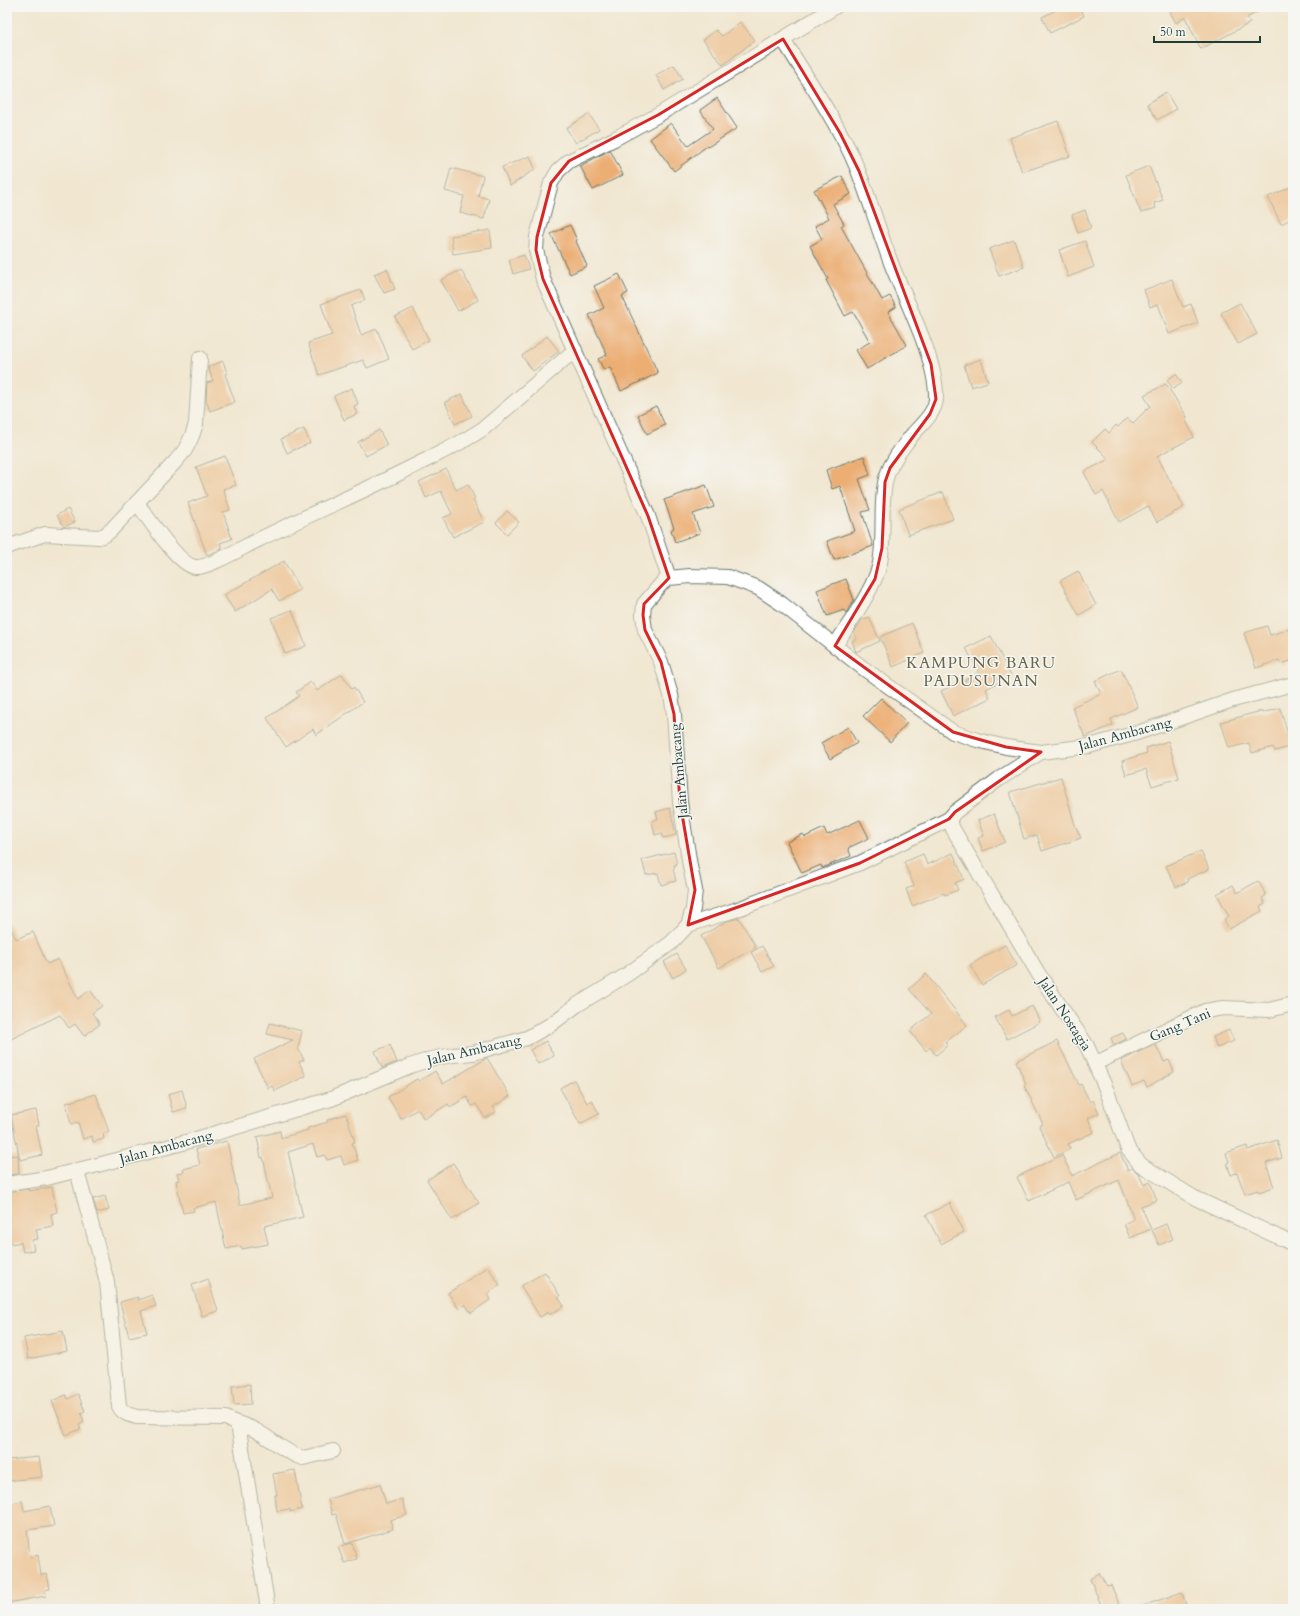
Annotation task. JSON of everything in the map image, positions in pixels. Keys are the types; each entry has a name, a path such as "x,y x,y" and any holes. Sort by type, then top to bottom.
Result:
{"street":[{"path":"669,578 648,516 543,279 536,250 551,183 558,171 569,161 658,115 835,7"},
{"path":"783,39 840,133 859,171 893,266 931,364 936,399 930,414 913,434 890,468 885,482 882,548 877,574 835,646"},
{"path":"137,503 180,559 189,566 197,568 222,559 257,540 406,470 469,438 484,428 575,350"},
{"path":"7,547 45,534 105,535 137,503 185,450 196,424 200,358"},
{"name":"Jalan Ambacang","path":"7,1184 47,1178 179,1144 331,1099 410,1066 431,1059 473,1053 527,1038 550,1025 577,1005 628,974 671,943 688,925 693,909 695,890 680,802 674,714 661,662 645,630 643,616 644,604 657,588 669,578 713,575 742,581 758,588 782,604 835,646 953,732 1006,747 1041,752 1089,746 1130,735 1233,700 1293,684"},
{"path":"688,925 735,910 860,863 949,819 961,807 1041,752"},
{"name":"Jalan Nostagia","path":"949,819 953,829 1022,946 1096,1063 1108,1091 1128,1149 1141,1165 1193,1197 1293,1244"},
{"name":"Gang Tani","path":"1096,1063 1205,1011 1223,1008 1269,1010 1293,1004"},
{"path":"76,1171 107,1282 119,1406 122,1410 127,1414 137,1417 226,1418 257,1430 297,1456 303,1458 333,1451"},
{"path":"236,1423 239,1430 268,1609"}],"highlighted area":[{"path":"783,39 840,133 859,171 931,364 936,399 930,414 890,468 885,482 882,548 875,579 835,646 953,732 1006,747 1041,752 955,812 949,819 860,863 688,925 695,890 680,802 674,714 661,662 645,630 643,615 644,604 669,578 648,516 543,279 536,250 537,237 551,183 569,161 658,115"}],"building":[{"path":"1062,7 1080,7 1084,16 1050,33 1042,17"},
{"path":"1178,7 1265,7 1247,18 1250,23 1201,49 1185,17 1176,23 1170,12"},
{"path":"740,22 755,40 723,65 703,40 716,30 722,36"},
{"path":"674,65 683,79 664,90 656,75"},
{"path":"1166,92 1176,109 1157,120 1147,104"},
{"path":"717,98 737,128 708,147 707,146 674,171 650,139 671,123 688,146 713,129 700,110"},
{"path":"589,114 599,129 576,143 566,128"},
{"path":"1058,121 1070,156 1022,172 1010,138"},
{"path":"610,150 623,175 593,190 580,166"},
{"path":"530,156 535,169 510,186 502,167"},
{"path":"1149,166 1163,200 1154,203 1156,208 1141,213 1126,175"},
{"path":"451,168 483,176 478,196 489,199 484,219 460,213 464,196 445,191"},
{"path":"842,176 851,194 833,204 844,224 841,226 882,300 890,296 896,307 888,312 907,345 867,369 856,350 870,342 853,312 845,316 826,280 828,279 810,246 822,239 815,226 829,218 814,190"},
{"path":"1293,186 1293,218 1281,224 1268,197"},
{"path":"1085,210 1091,228 1078,233 1072,215"},
{"path":"570,225 587,266 570,274 551,234"},
{"path":"490,230 492,248 453,254 451,236"},
{"path":"1014,240 1024,267 999,276 989,249"},
{"path":"1085,241 1094,267 1068,277 1059,250"},
{"path":"524,255 529,269 513,274 509,260"},
{"path":"387,269 395,289 384,293 374,274"},
{"path":"461,270 478,300 458,311 441,280"},
{"path":"619,274 628,293 622,296 658,373 621,391 610,367 604,370 598,359 607,355 589,315 604,308 594,286"},
{"path":"1172,279 1183,307 1191,304 1198,323 1169,334 1158,304 1150,307 1144,290"},
{"path":"361,290 365,300 351,306 361,335 377,329 389,359 367,368 363,360 319,375 308,343 332,335 321,304"},
{"path":"1240,303 1257,334 1238,344 1221,313"},
{"path":"413,308 429,340 412,349 395,317"},
{"path":"547,336 559,351 533,371 522,356"},
{"path":"981,359 988,382 971,387 964,365"},
{"path":"223,361 227,373 225,374 235,402 210,411 206,400 207,383 213,381 208,367"},
{"path":"1176,374 1182,383 1173,389 1167,380"},
{"path":"1166,384 1187,417 1185,419 1194,437 1157,456 1184,507 1157,522 1148,506 1119,522 1103,491 1096,495 1084,472 1109,459 1092,442 1105,429 1109,433 1116,425 1118,427 1127,418 1133,423 1150,406 1144,395"},
{"path":"352,388 358,404 354,406 357,414 344,420 334,396"},
{"path":"462,394 472,416 455,424 445,402"},
{"path":"656,406 665,425 647,434 638,415"},
{"path":"304,429 310,443 287,453 281,439"},
{"path":"379,430 387,445 366,456 358,442"},
{"path":"225,456 236,485 223,489 230,510 223,512 232,539 220,543 222,549 207,555 188,503 207,496 196,467"},
{"path":"864,456 870,475 859,479 870,510 862,512 873,546 834,560 827,541 855,531 840,486 832,489 826,470"},
{"path":"446,469 456,490 468,484 475,499 473,500 484,522 453,537 443,518 452,514 441,491 426,498 419,482"},
{"path":"706,485 714,507 693,514 700,533 675,542 671,530 674,528 664,500"},
{"path":"943,492 953,519 908,535 899,509"},
{"path":"68,509 75,522 64,527 57,515"},
{"path":"507,511 519,522 507,534 496,523"},
{"path":"284,561 300,590 279,601 272,589 235,612 224,595"},
{"path":"1078,571 1096,605 1079,615 1060,581"},
{"path":"846,579 854,600 846,613 844,610 827,616 817,590"},
{"path":"292,610 306,646 285,654 271,618"},
{"path":"869,617 880,641 856,652 852,641 857,639 854,632 862,620"},
{"path":"912,623 924,653 893,667 880,637"},
{"path":"1267,626 1270,635 1290,629 1293,638 1293,660 1281,664 1279,660 1256,668 1244,633"},
{"path":"991,636 1011,676 986,689 990,698 953,716 941,691 979,673 966,648"},
{"path":"1121,669 1138,707 1111,719 1113,725 1085,737 1072,707 1101,694 1095,681"},
{"path":"342,674 352,689 354,687 363,702 316,735 313,729 286,747 267,718 299,696 296,692 311,682 317,691"},
{"path":"881,698 907,723 890,742 863,716"},
{"path":"1280,708 1288,734 1293,732 1293,746 1275,751 1273,747 1252,753 1249,743 1229,748 1221,722 1261,711 1262,713"},
{"path":"848,727 857,743 830,759 821,743"},
{"path":"1168,741 1179,778 1152,786 1146,769 1126,775 1122,761 1147,753 1146,748"},
{"path":"1061,777 1075,825 1081,838 1042,851 1037,835 1024,839 1010,792"},
{"path":"670,808 676,835 663,838 662,833 655,835 652,821 658,819 656,812"},
{"path":"994,814 1005,842 983,851 978,838 984,836 978,820"},
{"path":"860,820 869,838 848,848 851,856 822,868 821,865 802,873 787,842 803,834 805,837 824,828 827,835"},
{"path":"1201,851 1209,869 1187,879 1188,882 1176,887 1166,866"},
{"path":"674,852 677,864 674,865 675,868 673,869 676,881 661,885 658,873 646,875 642,860"},
{"path":"953,853 964,879 955,883 958,890 945,895 944,893 912,906 906,889 914,886 904,862 923,854 927,865"},
{"path":"1258,881 1266,895 1262,898 1265,904 1260,907 1262,911 1229,929 1224,919 1229,916 1217,894 1233,885 1237,893"},
{"path":"739,918 756,947 719,968 701,936 727,921"},
{"path":"7,920 16,939 33,932 47,964 58,959 78,999 90,990 102,1006 92,1013 100,1024 84,1036 75,1024 69,1028 60,1015 7,1041"},
{"path":"1005,945 1017,965 982,985 970,965"},
{"path":"762,946 774,966 762,972 751,952"},
{"path":"677,954 686,969 673,978 664,962"},
{"path":"926,974 967,1025 945,1043 948,1045 936,1055 930,1047 926,1051 910,1031 931,1014 909,989"},
{"path":"1032,1006 1040,1022 1007,1039 995,1017 1009,1010 1012,1016"},
{"path":"270,1023 302,1031 298,1048 304,1060 299,1062 306,1076 275,1091 272,1086 268,1088 254,1059 293,1040 267,1034"},
{"path":"1229,1030 1234,1041 1217,1048 1213,1037"},
{"path":"1123,1033 1126,1039 1114,1045 1111,1038"},
{"path":"546,1041 554,1056 538,1064 530,1050"},
{"path":"1057,1041 1079,1085 1081,1084 1090,1102 1093,1100 1099,1113 1088,1118 1094,1132 1068,1144 1070,1149 1054,1157 1039,1126 1043,1124 1024,1085 1026,1084 1016,1061"},
{"path":"1155,1044 1164,1062 1169,1060 1174,1072 1147,1087 1144,1081 1132,1086 1121,1061"},
{"path":"390,1045 397,1062 382,1068 375,1051"},
{"path":"487,1058 510,1096 493,1107 496,1112 485,1118 476,1104 472,1106 467,1097 450,1107 448,1104 424,1119 418,1109 401,1119 388,1097 417,1079 419,1081 435,1071 443,1084"},
{"path":"574,1080 587,1103 592,1100 599,1114 580,1124 560,1088"},
{"path":"182,1090 187,1108 173,1112 168,1094"},
{"path":"96,1094 109,1132 103,1134 104,1139 93,1142 92,1136 83,1139 78,1122 71,1124 66,1103"},
{"path":"36,1110 39,1125 36,1126 42,1155 20,1160 11,1115"},
{"path":"346,1114 355,1142 352,1143 358,1160 344,1165 341,1156 327,1160 325,1155 317,1157 313,1144 288,1152 303,1217 264,1226 268,1244 242,1249 241,1246 226,1249 216,1202 193,1208 194,1211 183,1213 176,1181 179,1180 177,1173 184,1172 183,1169 200,1165 196,1149 227,1141 240,1205 272,1198 257,1137 280,1131 281,1138 308,1130 308,1128 328,1122 327,1120"},
{"path":"1277,1140 1282,1158 1266,1163 1274,1187 1259,1192 1258,1190 1245,1194 1237,1173 1231,1175 1227,1163 1229,1162 1226,1153 1247,1146 1248,1150"},
{"path":"1120,1153 1128,1170 1132,1168 1138,1173 1144,1185 1150,1182 1157,1200 1141,1206 1151,1229 1130,1238 1124,1224 1134,1219 1119,1180 1076,1200 1068,1182 1029,1201 1017,1177 1062,1155 1072,1176"},
{"path":"18,1155 19,1174 7,1175 7,1156"},
{"path":"453,1163 479,1203 452,1220 427,1180"},
{"path":"52,1187 57,1212 51,1214 53,1226 36,1229 38,1239 32,1240 34,1250 23,1252 21,1242 11,1244 7,1220 7,1192 28,1189 29,1191"},
{"path":"105,1196 109,1210 97,1213 93,1199"},
{"path":"950,1203 964,1232 941,1244 926,1215"},
{"path":"1166,1224 1173,1239 1159,1245 1152,1230"},
{"path":"488,1267 500,1285 487,1294 490,1300 471,1313 465,1304 459,1309 448,1293"},
{"path":"545,1272 560,1296 558,1297 564,1306 549,1315 548,1312 540,1317 521,1286"},
{"path":"208,1279 218,1311 202,1316 192,1285"},
{"path":"152,1295 156,1306 141,1311 147,1333 129,1337 120,1302 138,1297 138,1300"},
{"path":"63,1331 67,1351 28,1359 24,1338"},
{"path":"250,1384 251,1404 234,1405 232,1386"},
{"path":"78,1394 85,1411 81,1413 84,1422 79,1425 81,1429 66,1435 52,1401 66,1395 68,1399"},
{"path":"39,1457 42,1477 7,1481 7,1460"},
{"path":"295,1470 302,1509 290,1512 290,1509 277,1511 275,1495 277,1495 273,1474"},
{"path":"380,1484 386,1504 402,1499 407,1515 390,1520 393,1529 345,1544 336,1514 332,1515 328,1499"},
{"path":"22,1501 24,1511 50,1506 54,1526 27,1530 30,1557 38,1555 41,1575 47,1574 50,1589 45,1590 46,1596 7,1603 7,1504"},
{"path":"352,1543 357,1559 344,1563 338,1547"},
{"path":"1099,1573 1107,1586 1111,1585 1121,1609 1103,1609 1090,1579"},
{"path":"1182,1592 1187,1609 1140,1609 1140,1607"}],"district":[{"name":"KAMPUNG BARU PADUSUNAN","path":"981,672"}]}
